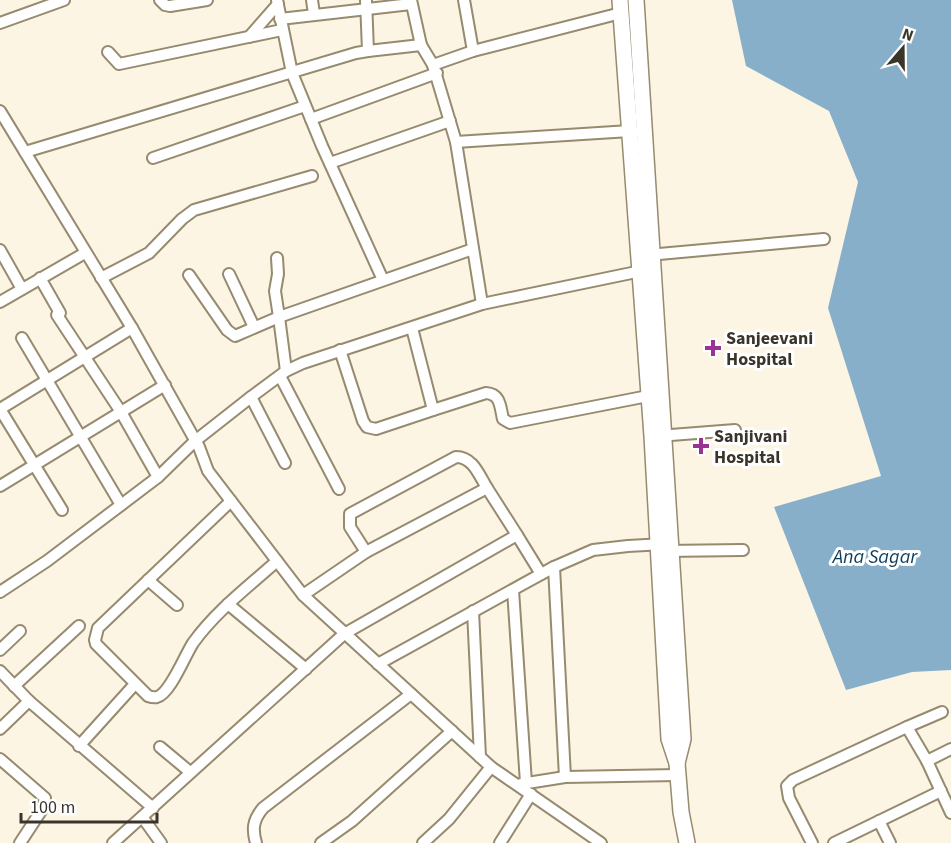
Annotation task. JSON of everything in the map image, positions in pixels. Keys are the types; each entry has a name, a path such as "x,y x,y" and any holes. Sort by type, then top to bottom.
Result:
{"highway":[{"path":"636,0 648,396 658,436"},
{"path":"620,6 630,131 645,262 665,547 683,739 677,769 687,843"}],"street":[{"path":"0,23 64,0"},
{"path":"160,0 170,6 207,0"},
{"path":"312,0 314,14"},
{"path":"465,0 473,51"},
{"path":"278,2 292,74 330,164 384,280"},
{"path":"249,37 278,2"},
{"path":"108,52 119,64 249,37 314,14 367,4 411,2 421,45 434,69 456,142 482,304"},
{"path":"367,4 368,51"},
{"path":"311,119 473,51 620,6"},
{"path":"25,152 356,53 421,45"},
{"path":"153,158 305,106"},
{"path":"0,111 165,385 208,471 303,595 491,767 521,784 531,794 602,843"},
{"path":"330,164 450,121"},
{"path":"456,142 630,131"},
{"path":"101,278 149,253 194,210 312,176"},
{"path":"0,592 47,561 158,477 195,441 251,397 303,363 482,304 645,262 824,239"},
{"path":"189,275 231,335 239,335 279,317 473,249"},
{"path":"0,250 22,289"},
{"path":"0,302 85,252"},
{"path":"277,258 276,291 283,374 339,489"},
{"path":"229,274 254,327"},
{"path":"40,278 59,314 122,412 158,477"},
{"path":"62,510 0,409 132,328"},
{"path":"412,328 433,410"},
{"path":"22,338 121,505"},
{"path":"340,350 363,421 367,427 376,429 486,393 492,393 499,398 503,419 510,423 648,396"},
{"path":"0,486 165,385"},
{"path":"251,397 285,463"},
{"path":"658,436 735,430"},
{"path":"366,552 350,527 350,514 456,457 467,459 472,463 541,574"},
{"path":"303,595 366,552 488,488"},
{"path":"231,501 98,628 95,634 96,644 148,696 155,698 160,696 193,643 228,604 277,561"},
{"path":"113,843 344,634 517,535"},
{"path":"378,664 554,567 593,550 628,546 743,550"},
{"path":"554,567 565,777"},
{"path":"148,580 177,605"},
{"path":"513,590 521,784"},
{"path":"228,604 306,669"},
{"path":"473,611 480,757"},
{"path":"14,686 79,626"},
{"path":"0,650 20,631"},
{"path":"0,671 79,746 153,808"},
{"path":"79,746 135,684"},
{"path":"256,843 253,832 255,821 263,808 411,694"},
{"path":"2,724 29,701"},
{"path":"812,843 789,798 787,786 793,780 942,712"},
{"path":"907,728 927,760 951,813"},
{"path":"321,843 352,821 452,731"},
{"path":"160,747 190,772"},
{"path":"927,760 951,749"},
{"path":"0,761 45,798 43,808 20,843"},
{"path":"423,843 449,819 491,767"},
{"path":"521,784 565,777 677,769"},
{"path":"834,843 941,792"},
{"path":"500,843 531,794"},
{"path":"143,818 161,843"},
{"path":"879,821 890,843"}],"water":[{"name":"Ana Sagar","path":"732,0 951,0 951,670 912,672 846,690 774,507 881,476 828,308 858,182 829,111 746,66"}],"place":[{"name":"Sanjeevani Hospital","path":"713,348"},
{"name":"Sanjivani Hospital","path":"701,446"}]}
